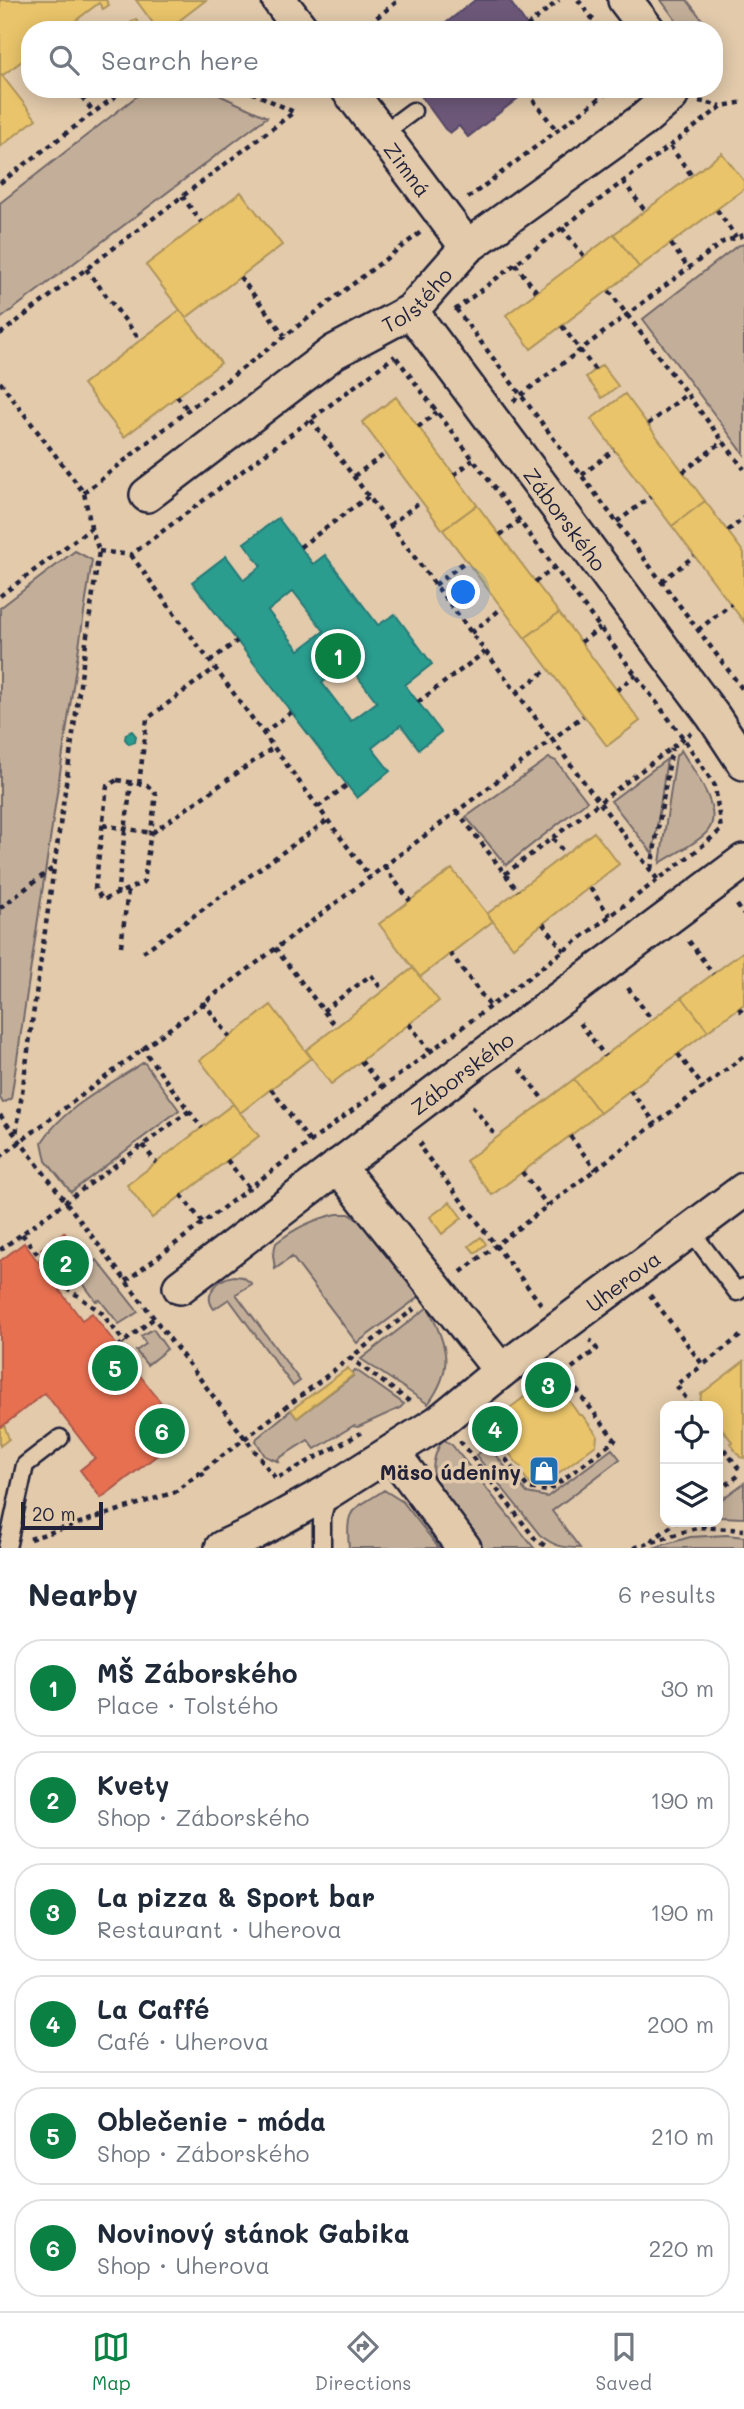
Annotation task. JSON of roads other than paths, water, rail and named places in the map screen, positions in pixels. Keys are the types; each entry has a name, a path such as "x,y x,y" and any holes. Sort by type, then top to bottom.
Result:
{"street":[{"path":"279,0 295,21"},
{"path":"625,0 641,21"},
{"name":"Zimná","path":"355,98 467,247"},
{"name":"Tolstého","path":"147,495 334,352 411,311 467,247 643,120 669,98"},
{"name":"Záborského","path":"411,311 713,716 744,762"},
{"name":"Záborského","path":"180,1287 744,861"},
{"path":"338,1166 501,1371"},
{"name":"Uherova","path":"222,1548 250,1541 328,1492 381,1440 439,1422 501,1371 744,1190"},
{"path":"381,1440 464,1548"}],"lane":[{"path":"382,134 413,111"},
{"path":"691,1231 737,1292 744,1287"},
{"path":"7,1547 25,1465 60,1438"},
{"path":"322,1548 322,1517 328,1492"}],"place":[{"name":"MŠ Záborského","path":"338,656"},
{"name":"Kvety","path":"66,1263"},
{"name":"Oblečenie - móda","path":"115,1368"},
{"name":"La pizza & Sport bar","path":"548,1385"},
{"name":"La Caffé","path":"495,1429"},
{"name":"Novinový stánok Gabika","path":"162,1431"},
{"name":"Mäso údeniny","path":"544,1471"}]}
